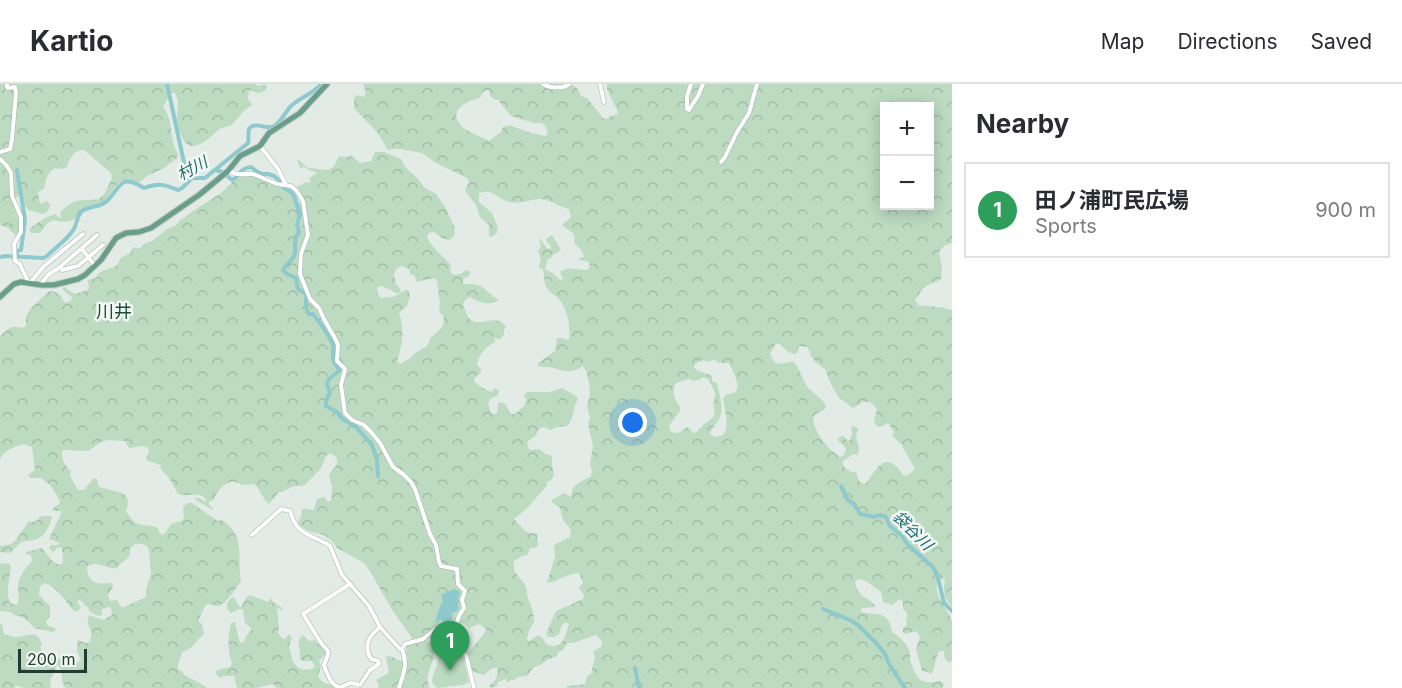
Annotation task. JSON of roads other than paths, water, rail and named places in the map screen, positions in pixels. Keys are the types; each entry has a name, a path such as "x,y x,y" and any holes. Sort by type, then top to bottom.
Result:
{"main road":[{"path":"0,297 15,284 21,282 41,285 58,284 85,275 95,266 116,238 126,233 151,228 199,195 228,171 240,156 260,146 269,133 307,108 327,84"}],"street":[{"path":"0,152 10,149 12,139 16,89 8,88 7,84"},
{"path":"543,84 567,87 570,84"},
{"path":"600,84 604,102"},
{"path":"691,84 687,96 687,110 692,106 703,84"},
{"path":"721,162 736,132 749,113 757,84"},
{"path":"260,146 278,169 286,185"},
{"path":"0,159 11,173 12,196 22,222 21,232 14,244 15,261 20,264 29,283"},
{"path":"228,171 237,174 253,174 277,184 294,187 304,204 308,235 301,255 300,274 310,299 320,308 337,342 337,361 345,369 342,385 345,413 371,432 381,443 393,467 411,482 436,545 439,562 441,566 456,568 457,582 465,591 462,600 464,608 455,628 449,631 435,629 423,639 405,644 402,649"},
{"path":"29,283 43,267 83,234"},
{"path":"41,285 49,274 97,235"},
{"path":"60,267 62,270 78,266 103,245"},
{"path":"66,249 72,257"},
{"path":"82,249 95,266"},
{"path":"78,266 85,275"},
{"path":"43,267 49,274"},
{"path":"252,535 280,509 290,511 295,526 330,546 339,571 369,606 380,627 402,649 406,666 399,688"},
{"path":"350,584 303,614 328,651 324,662 325,670 338,688 350,683 360,685 370,670 379,664 371,658 367,647 368,639 380,627"},
{"path":"441,630 445,640 466,656 474,688"}],"water":[{"path":"454,589 460,594 459,608 452,613 452,620 447,626 441,619 435,623 443,601 441,595"}],"waterway":[{"path":"167,84 188,181"},
{"name":"村川","path":"0,257 43,258 47,256 73,231 81,212 104,203 125,182 144,188 161,185 178,190 192,178 205,178 248,143 251,127 275,126 291,106 321,84"},
{"path":"216,170 232,180 244,169 251,167 262,174 274,176 294,196 300,214 297,225 299,232 295,239 293,258 283,270 296,278 298,289 305,293 307,298 307,312 313,314 332,342 333,360 340,370 329,379 327,384 330,392 326,406 356,427 372,445 377,460 378,476"},
{"path":"17,170 25,220 21,250 17,251 17,256"},
{"name":"袋谷川","path":"841,486 848,500 854,504 860,514 886,517 890,526 932,566 937,574 944,603 952,611"},
{"path":"823,609 858,625 885,654 905,688"},
{"path":"635,668 639,688"}],"place":[{"name":"田ノ浦町民広場","path":"450,671"}],"district":[{"name":"川井","path":"114,311"}]}
